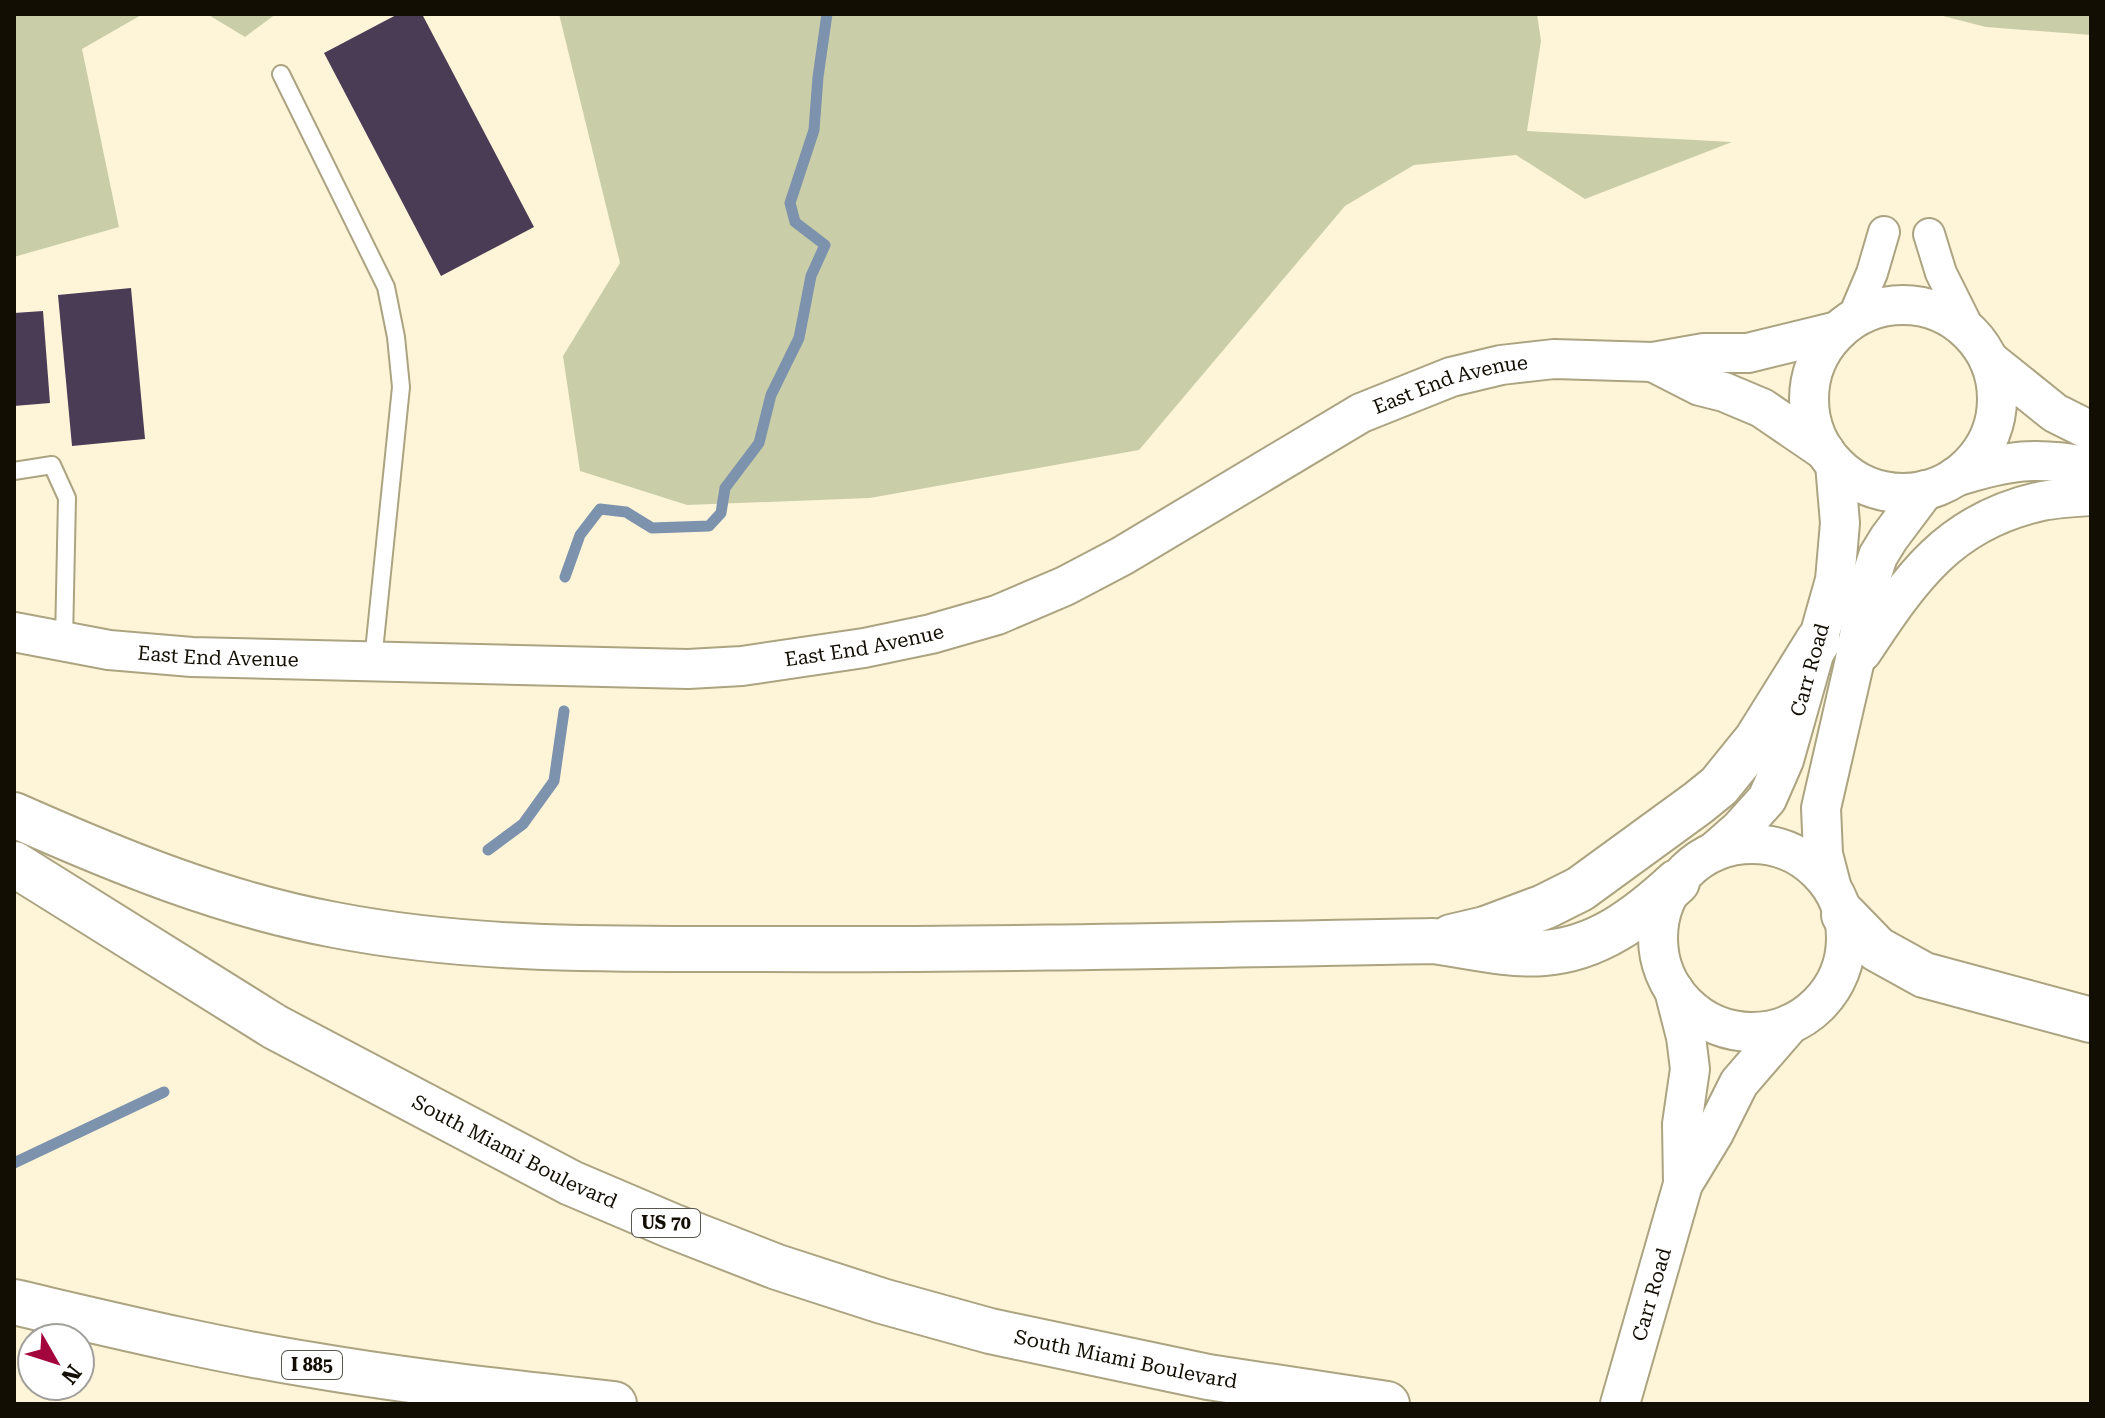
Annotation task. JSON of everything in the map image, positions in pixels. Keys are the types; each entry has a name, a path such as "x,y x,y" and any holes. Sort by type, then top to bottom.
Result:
{"highway":[{"path":"1433,941 1485,929 1544,907 1580,889 1698,803 1719,786 1757,739 1818,641"},
{"path":"14,815 162,877 253,907 334,925 417,938 500,946 830,950 1433,941 1521,953 1544,953 1568,949 1612,933 1651,906 1677,882"},
{"name":"South Miami Boulevard","path":"14,864 275,1027 571,1183 672,1226 822,1281 990,1331 1208,1377 1387,1404"},
{"path":"1837,900 1877,949 1917,972 2091,1020"},
{"name":"I 885","path":"14,1302 151,1335 311,1365 475,1389 614,1404"}],"street":[{"path":"1884,232 1872,273 1845,326 1819,357 1810,388 1812,421 1830,457 1861,483 1876,489 1909,492 2000,463 2046,460 2091,467"},
{"path":"1929,234 1941,273 1980,347 1997,392 1993,425 1979,454 1940,484"},
{"path":"1845,326 1881,307 1913,305 1945,314 2023,390 2055,413 2091,431"},
{"name":"East End Avenue","path":"14,632 109,650 192,657 688,669 798,659 931,634 997,615 1065,586 1122,556 1361,413 1451,377 1501,365 1554,359 1653,362 1704,353 1748,353 1845,326"},
{"name":"East End Avenue","path":"1653,362 1700,386 1762,408 1830,457"},
{"name":"Carr Road","path":"1715,851 1767,799 1777,779 1818,641 1835,580 1839,550 1830,457"},
{"name":"Carr Road","path":"1837,900 1823,854 1821,808 1854,664 1867,590 1878,556 1899,522 1940,484"},
{"path":"1854,664 1910,581 1959,536 2013,509 2043,501 2091,496"},
{"path":"1747,844 1779,847 1808,862 1837,900 1846,948 1836,979 1817,1006 1790,1024 1759,1031 1726,1028 1696,1014 1674,990 1661,960 1659,927 1665,904 1688,869 1715,851 1747,844"},
{"name":"Carr Road","path":"1674,990 1686,1037 1690,1069 1682,1124 1683,1184"},
{"name":"Carr Road","path":"1620,1404 1683,1184 1739,1083 1790,1024"}],"lane":[{"path":"281,74 386,287 396,337 401,387 373,661"},
{"path":"14,471 52,465 67,498 64,641"}],"green space":[{"path":"14,14 143,14 82,49 119,227 14,257"},
{"path":"207,14 276,14 245,37"},
{"path":"559,14 1537,14 1541,41 1527,131 1732,142 1585,199 1516,155 1414,165 1345,206 1139,450 870,498 687,505 580,471 563,356 620,263"},
{"path":"1935,14 2091,14 2091,35 1986,27"}],"building":[{"path":"398,14 422,14 534,227 441,276 324,53"},
{"path":"131,288 145,439 72,446 58,295"},
{"path":"43,311 50,403 14,406 14,313"}],"waterway":[{"path":"565,577 580,535 600,509 626,512 652,528 709,526 721,513 725,488 759,443 771,395 799,338 811,276 825,245 795,222 790,203 814,130 827,14"},
{"path":"488,850 523,824 554,781 564,711"},
{"path":"14,1163 164,1092"}]}
